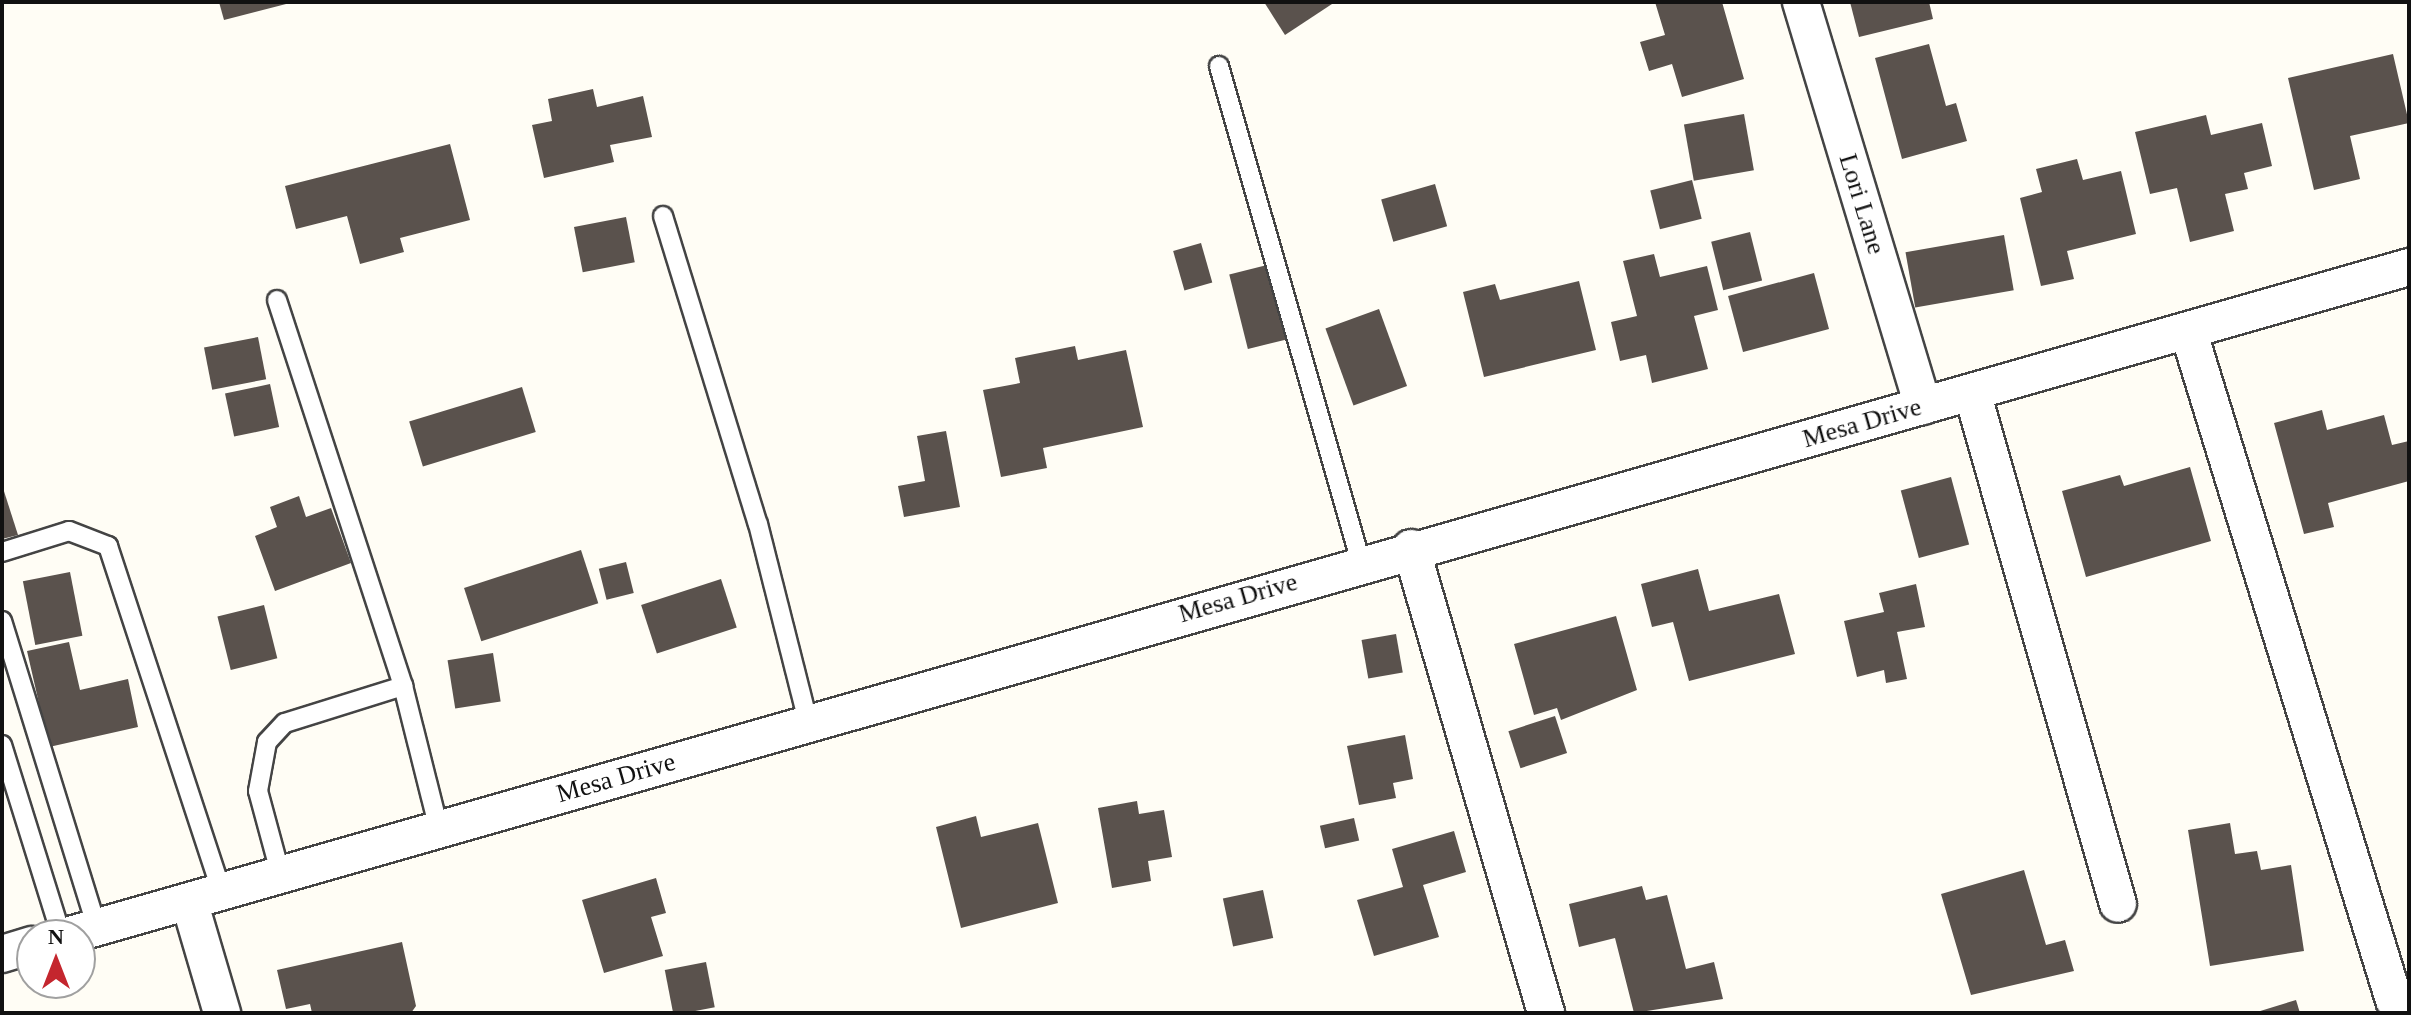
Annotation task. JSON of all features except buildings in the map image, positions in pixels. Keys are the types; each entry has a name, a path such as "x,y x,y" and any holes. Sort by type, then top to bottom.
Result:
{"street":[{"name":"Lori Lane","path":"1801,2 1923,406"},
{"name":"Mesa Drive","path":"96,928 207,900 439,829 1411,548 2409,267"},
{"path":"2188,330 2394,1000"},
{"path":"1972,392 2118,904"},
{"path":"1411,548 1546,1013"},
{"path":"207,900 222,1013"}],"lane":[{"path":"1219,66 1361,563"},
{"path":"663,216 758,524 808,722"},
{"path":"277,300 403,686 439,829"},
{"path":"2,552 69,531 108,546 207,900"},
{"path":"2,621 81,919"},
{"path":"281,876 258,791 267,742 285,723 403,686"},
{"path":"2,745 56,919"}]}
